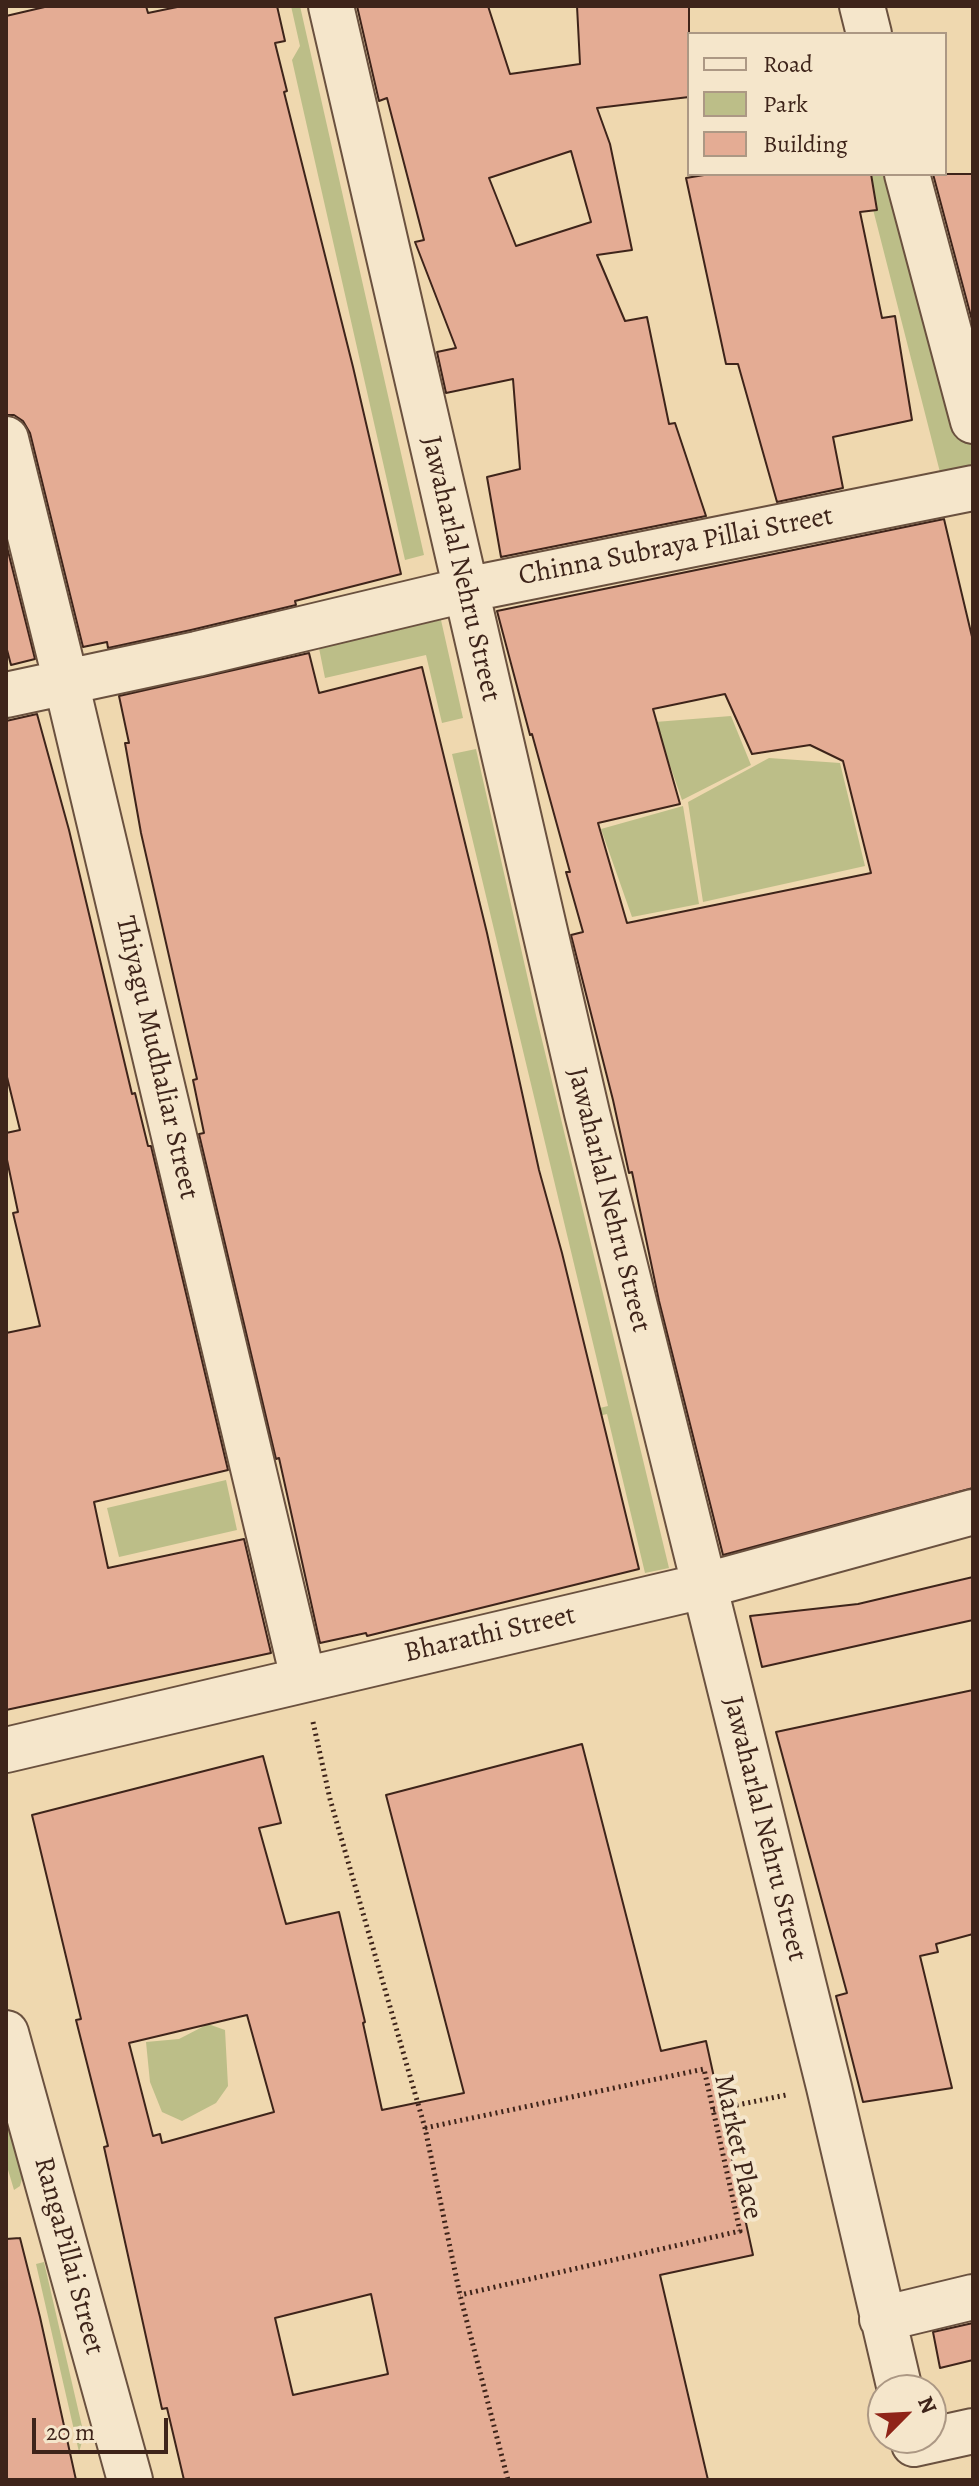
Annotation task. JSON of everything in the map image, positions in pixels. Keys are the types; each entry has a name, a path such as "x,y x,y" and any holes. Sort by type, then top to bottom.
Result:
{"street":[{"name":"Jawaharlal Nehru Street","path":"331,6 587,1113 829,2087 896,2374"},
{"path":"862,6 868,32"},
{"path":"908,176 973,421"},
{"name":"Thiyagu Mudhaliar Street","path":"6,439 303,1678"},
{"name":"Chinna Subraya Pillai Street","path":"6,695 197,654 465,590 973,488"},
{"name":"Bharathi Street","path":"6,1750 703,1586 973,1512"},
{"name":"RangaPillai Street","path":"6,2033 130,2480"},
{"path":"882,2319 973,2297"},
{"path":"947,2441 973,2431"}],"path":[{"path":"303,1678 330,1799 425,2128 460,2295 508,2480"},
{"name":"Market Place","path":"425,2128 704,2069 740,2231 460,2295"},
{"path":"713,2110 829,2087"}],"green space":[{"path":"291,6 300,6 424,555 405,560 292,60 300,46"},
{"path":"865,176 899,176 973,446 973,477 943,484"},
{"path":"441,620 463,718 442,723 426,655 325,678 319,648"},
{"path":"731,716 751,765 682,800 655,722"},
{"path":"476,749 536,1015 669,1568 645,1573 607,1414 458,1450 456,1443 608,1406 452,754"},
{"path":"769,758 840,763 865,866 703,902 688,802"},
{"path":"683,806 699,904 632,917 601,829"},
{"path":"226,1480 237,1530 119,1557 107,1508"},
{"path":"208,2024 225,2030 228,2086 216,2103 182,2121 162,2112 150,2082 146,2042 179,2039"},
{"path":"6,2099 22,2179 20,2186 14,2190 6,2163"},
{"path":"44,2262 84,2435 79,2452 36,2264"}],"building":[{"path":"49,6 146,6 148,13 182,6 277,6 285,41 275,43 287,91 284,92 401,574 295,601 296,605 191,630 108,648 107,642 83,647 30,433 23,421 14,415 6,415 6,16"},
{"path":"357,6 488,6 510,74 580,64 577,6 689,6 687,97 597,108 610,144 632,250 597,255 625,321 647,317 669,424 675,423 706,516 501,557 487,477 520,469 513,379 446,393 437,352 456,348 415,242 424,240 387,98 379,101","holes":["571,151 591,222 516,246 489,178"]},
{"path":"973,174 973,324 934,176"},
{"path":"871,176 877,210 860,212 882,318 895,316 912,420 833,437 843,488 777,502 738,364 726,364 686,178"},
{"path":"944,519 973,641 973,1488 723,1555 659,1301 632,1172 629,1173 571,935 583,932 566,872 570,872 497,611","holes":["725,694 752,754 810,745 843,761 871,873 627,923 598,823 680,804 653,709"]},
{"path":"6,543 35,659 11,665 6,646"},
{"path":"309,653 319,693 422,667 487,933 539,1170 639,1569 367,1636 366,1633 320,1643 279,1458 276,1459 199,1134 204,1133 193,1080 197,1079 141,833 125,743 129,743 119,696"},
{"path":"37,714 69,830 132,1094 135,1093 148,1146 151,1146 228,1470 94,1502 108,1568 244,1539 271,1653 6,1710 6,1333 40,1326 13,1213 18,1212 6,1155 6,1133 20,1130 6,1073 6,721"},
{"path":"973,1577 973,1620 762,1667 750,1616 858,1604"},
{"path":"973,1690 973,1934 936,1944 938,1952 920,1956 952,2088 863,2102 836,1996 847,1993 776,1732"},
{"path":"582,1744 661,2051 706,2041 753,2255 660,2275 708,2480 184,2480 167,2408 162,2409 104,2147 108,2146 76,2020 81,2019 32,1815 263,1756 281,1823 259,1828 286,1924 339,1912 382,2110 464,2093 386,1795","holes":["247,2015 274,2112 162,2143 160,2134 153,2136 129,2043","371,2294 388,2374 293,2395 275,2318"]},
{"path":"20,2238 76,2480 6,2480 6,2239"},
{"path":"973,2323 973,2360 940,2368 933,2332"}]}
